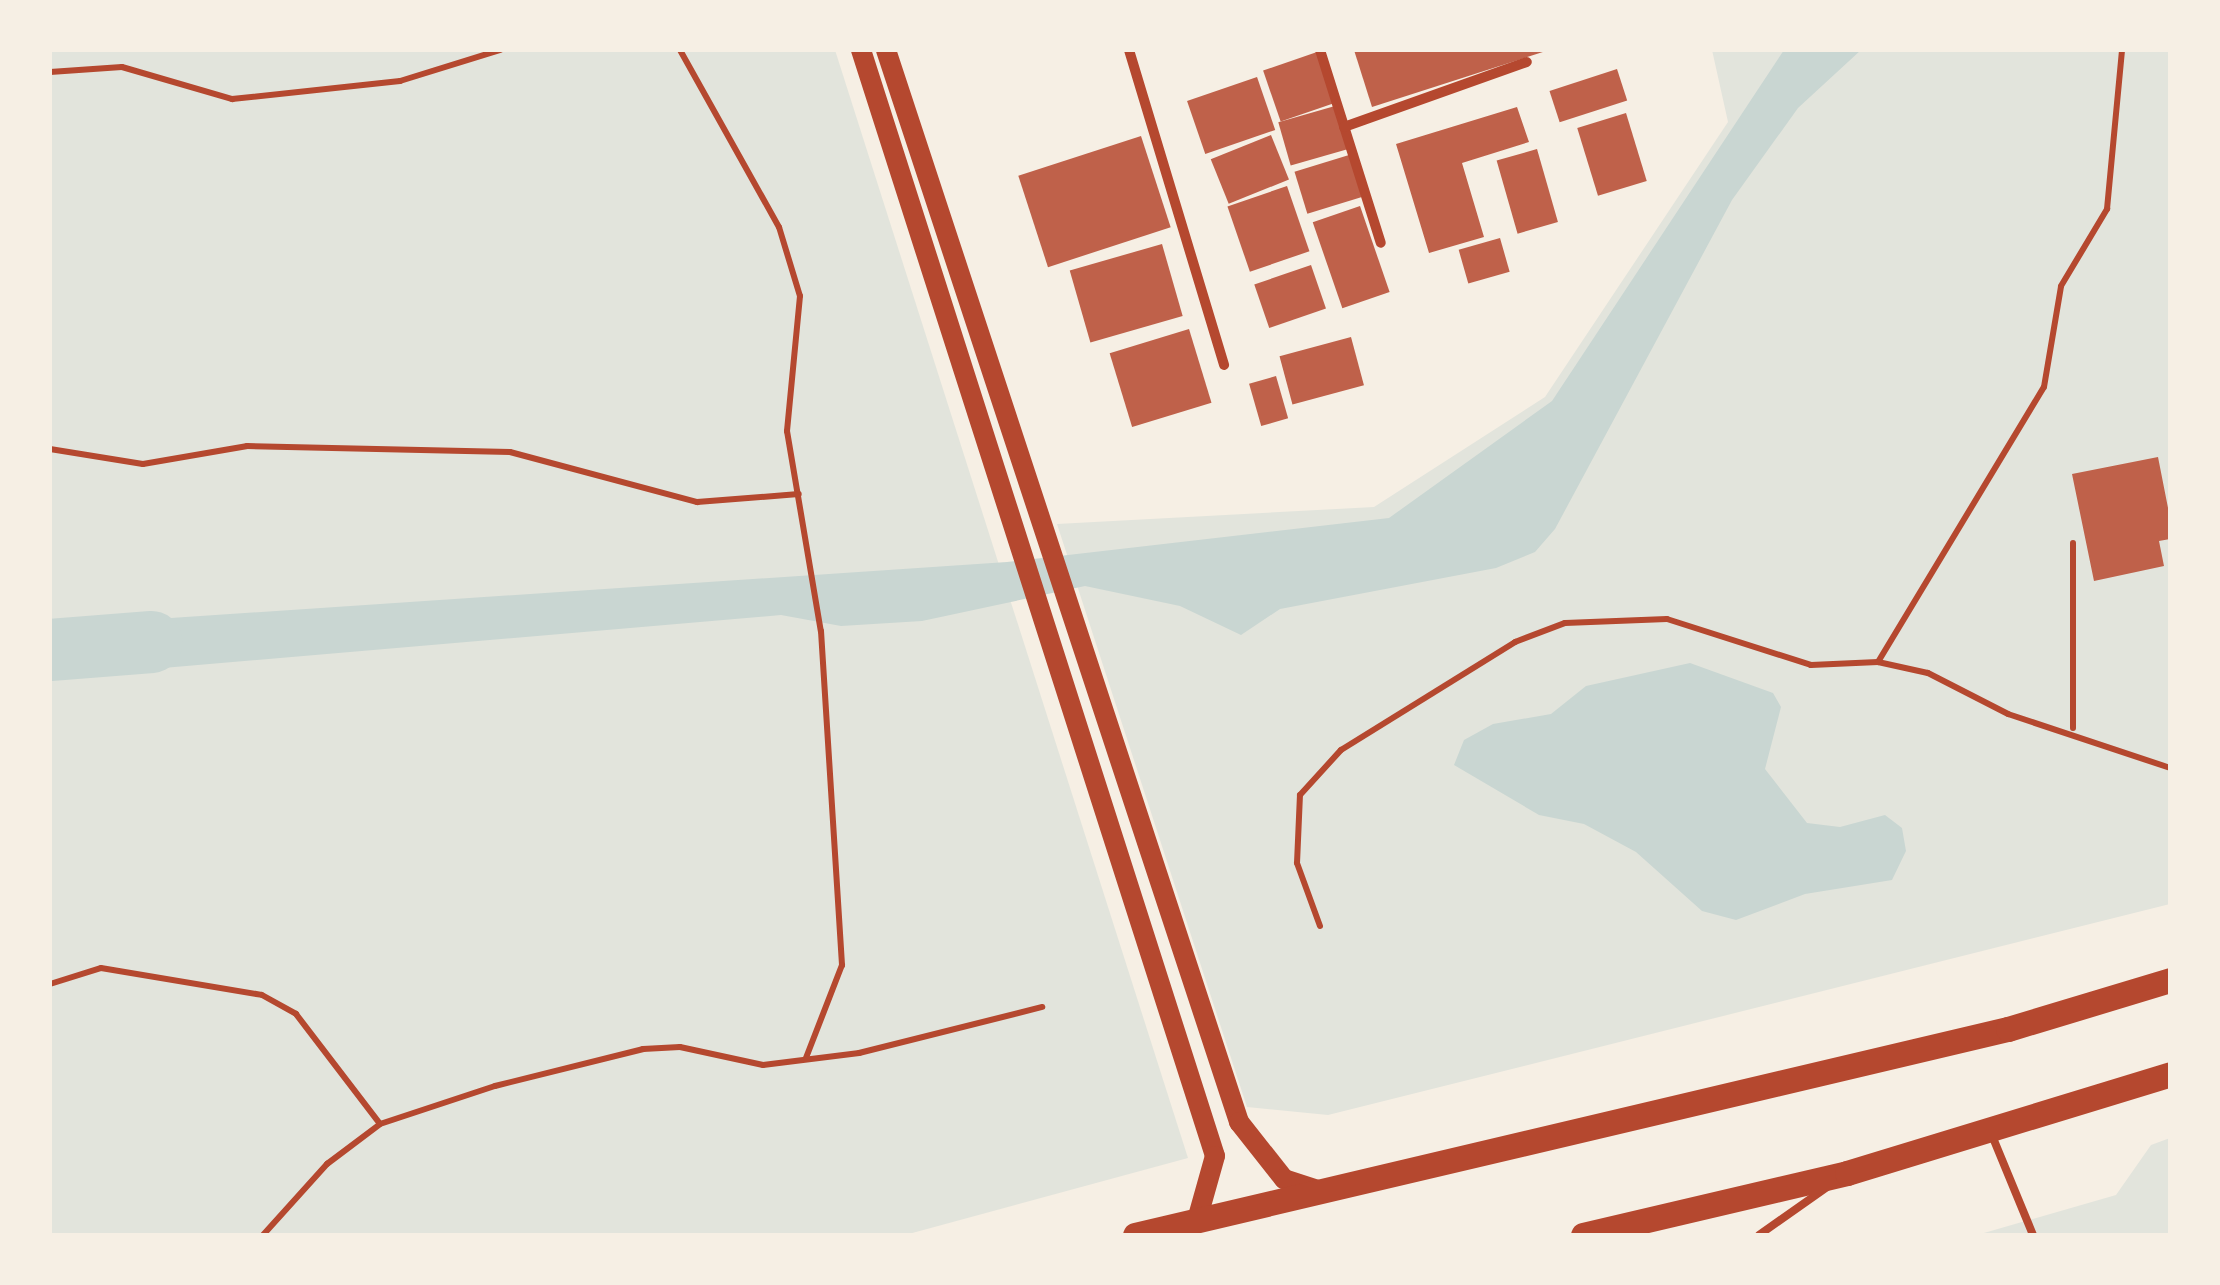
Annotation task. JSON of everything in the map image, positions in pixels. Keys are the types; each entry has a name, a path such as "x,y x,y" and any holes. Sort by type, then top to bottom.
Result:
{"main road":[{"path":"861,50 1215,1156 1197,1220"},
{"path":"886,50 1239,1122 1267,1164 1320,1191"},
{"path":"1135,1235 2008,1028 2170,980"},
{"path":"1584,1235 1847,1173 2170,1074"}],"street":[{"path":"1129,50 1224,364"},
{"path":"1320,50 1381,244"},
{"path":"1344,127 1527,62"}],"lane":[{"path":"1990,1131 2033,1235"},
{"path":"1759,1235 1847,1173"}],"path":[{"path":"50,72 122,68 232,99 332,81 400,81 500,50"},
{"path":"680,50 794,259 800,296 787,431 812,548 821,632 842,965 806,1058"},
{"path":"1878,662 1961,511 2044,386 2061,286 2107,209 2122,50"},
{"path":"50,450 143,464 246,446 510,452 697,502 799,494"},
{"path":"2073,543 2074,728"},
{"path":"1320,926 1298,863 1300,795 1341,750 1515,642 1565,624 1666,619 1811,665 1878,662 2074,728 2170,768"},
{"path":"50,984 101,968 262,996 296,1014 380,1124"},
{"path":"263,1235 327,1164 380,1124 643,1049 680,1046 763,1064 1042,1007"}],"shaded area":[{"path":"50,50 835,50 1188,1158 905,1235 50,1235"},
{"path":"1712,50 2170,50 2170,904 1328,1115 1247,1107 1057,524 1374,507 1545,397 1728,122"},
{"path":"1784,50 1861,50 1798,108 1732,200 1555,529 1535,552 1496,568 1280,609 1241,635 1180,606 1085,586 922,621 841,626 781,615 70,676 67,625 1007,562 1389,518 1552,401"},
{"path":"1690,663 1773,693 1781,707 1765,769 1807,823 1840,827 1885,815 1902,828 1906,851 1892,880 1805,894 1736,920 1702,911 1636,852 1584,824 1539,815 1454,765 1464,740 1493,724 1551,714 1586,686"},
{"path":"2170,1138 2170,1235 1977,1235 2116,1195 2151,1145"}],"building":[{"path":"1354,50 1546,50 1546,51 1372,107"},
{"path":"1317,52 1335,103 1281,122 1263,71"},
{"path":"1617,69 1627,100 1560,122 1549,91"},
{"path":"1257,77 1275,130 1205,154 1187,101"},
{"path":"1335,106 1347,149 1291,166 1278,122"},
{"path":"1517,107 1529,142 1462,163 1484,237 1429,253 1396,144"},
{"path":"1626,113 1647,181 1598,196 1577,128"},
{"path":"1271,135 1289,180 1229,204 1211,159"},
{"path":"1141,136 1171,227 1048,267 1018,176"},
{"path":"1537,149 1558,222 1518,234 1497,161"},
{"path":"1349,155 1362,197 1307,214 1294,172"},
{"path":"1287,186 1309,251 1250,272 1227,207"},
{"path":"1360,206 1390,292 1342,308 1313,222"},
{"path":"1500,238 1510,272 1468,283 1459,250"},
{"path":"1162,244 1183,316 1090,343 1070,270"},
{"path":"1311,265 1326,308 1269,328 1254,285"},
{"path":"1189,329 1212,403 1132,427 1110,353"},
{"path":"1351,337 1364,385 1292,404 1280,356"},
{"path":"1276,376 1288,418 1261,426 1249,384"},
{"path":"2158,457 2170,518 2170,539 2159,541 2164,566 2094,581 2072,474"}],"waterway":[{"path":"50,650 152,642"}]}
